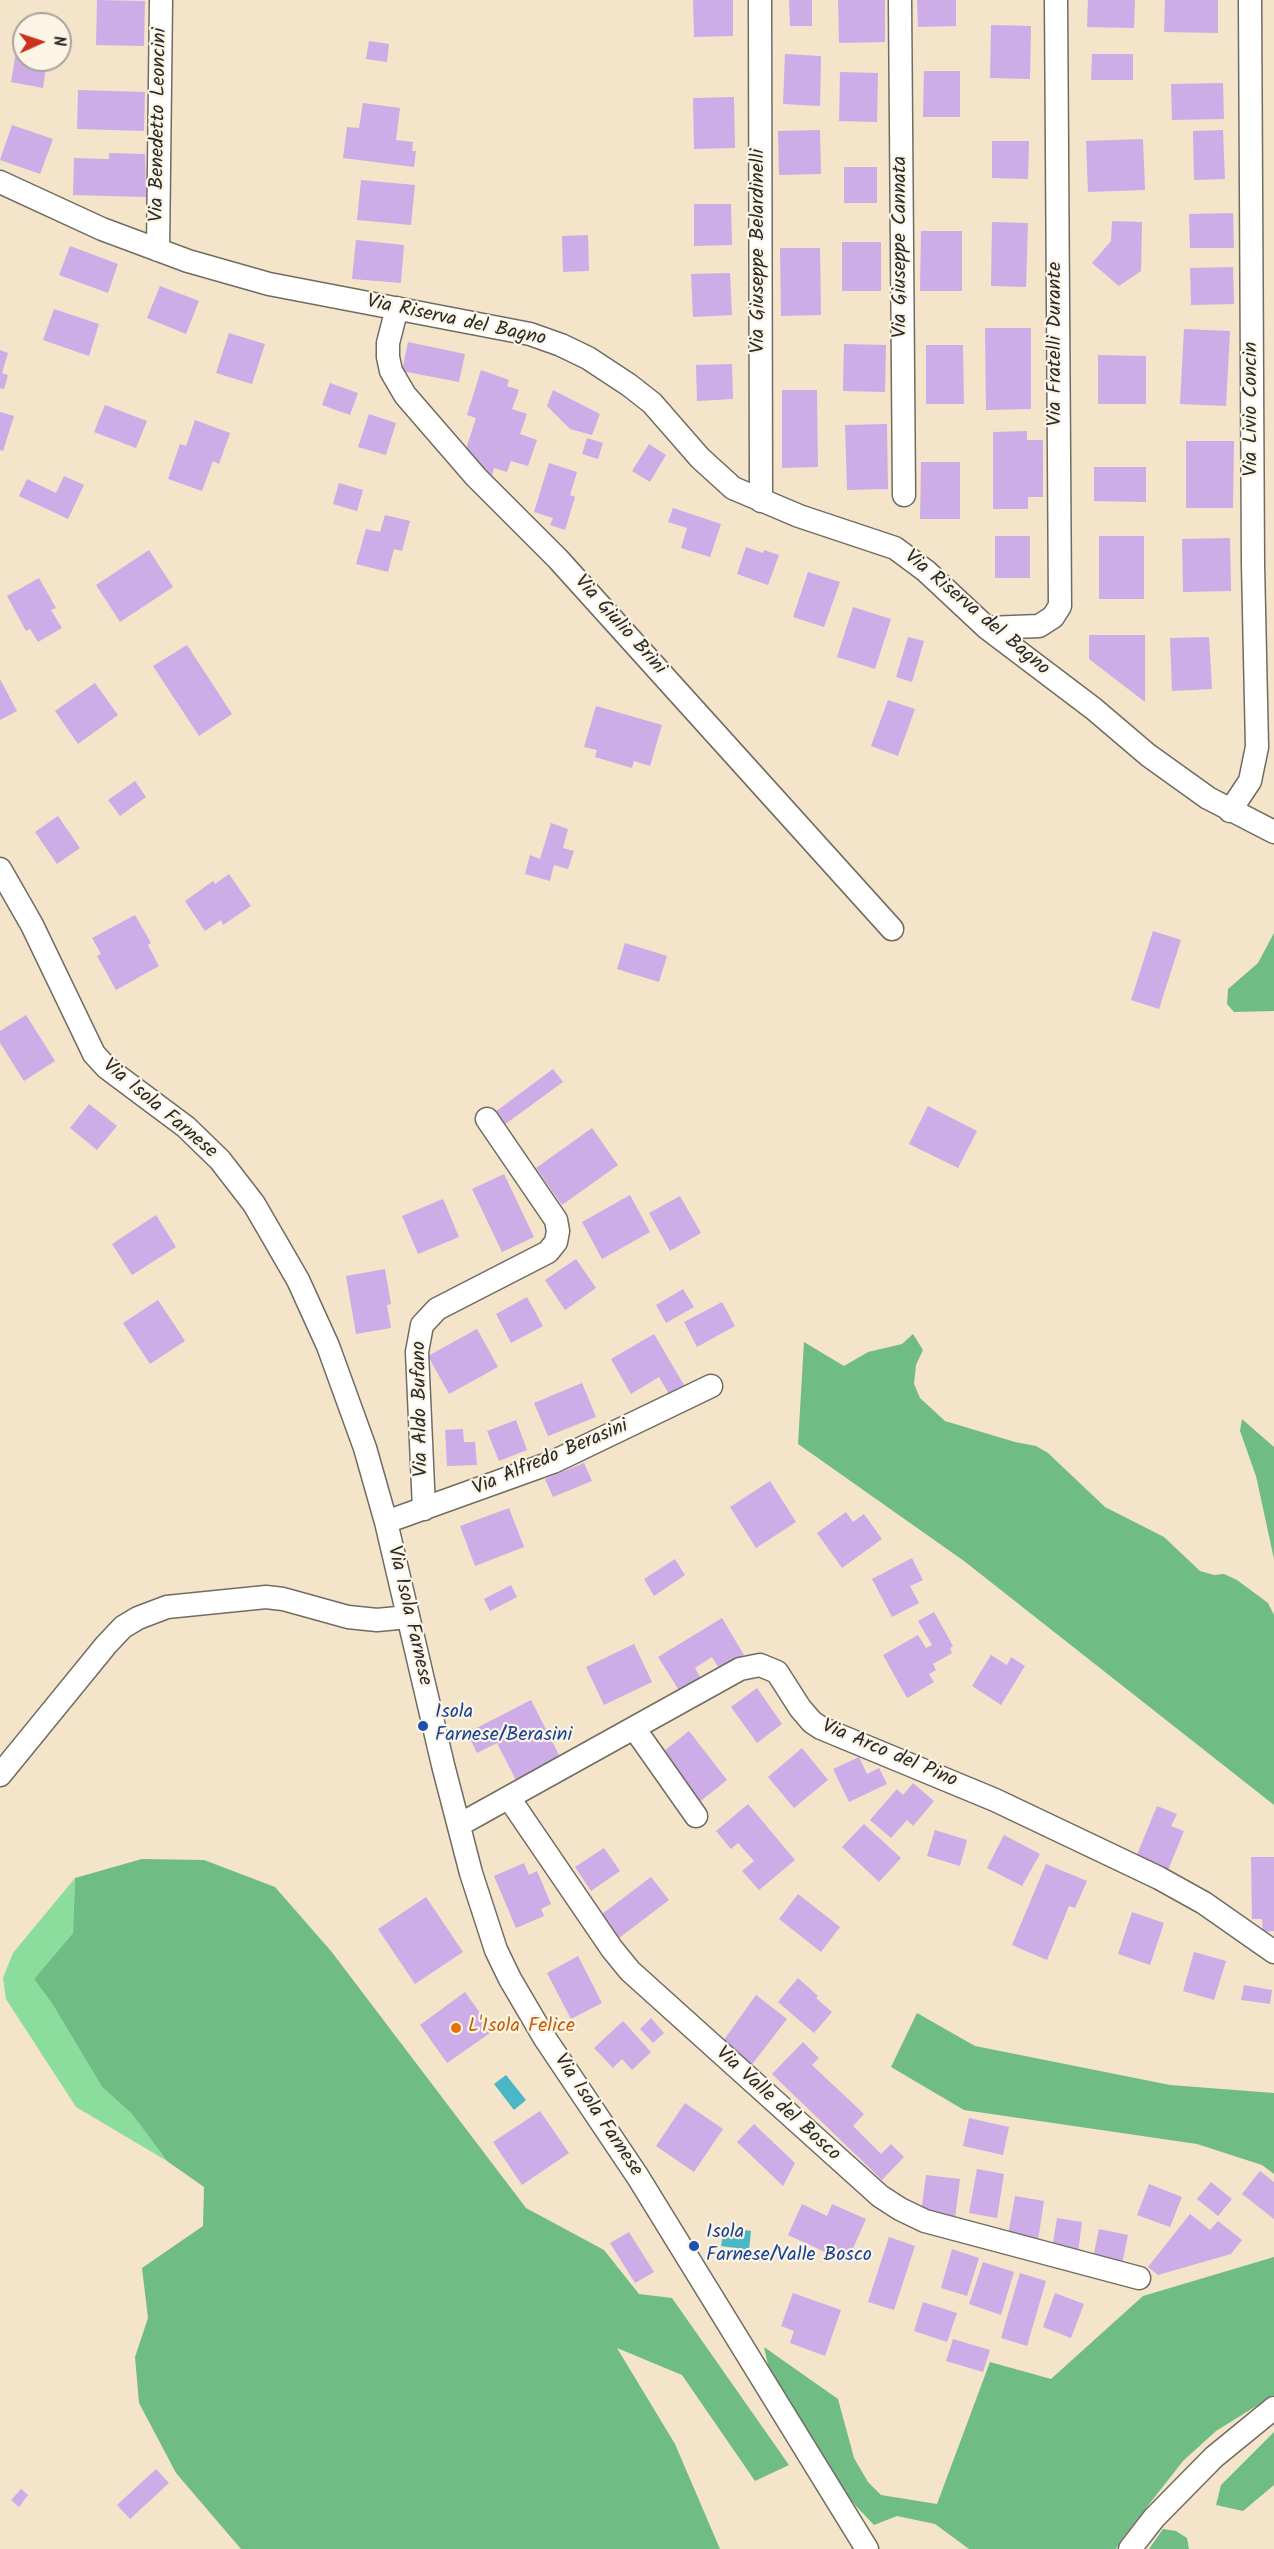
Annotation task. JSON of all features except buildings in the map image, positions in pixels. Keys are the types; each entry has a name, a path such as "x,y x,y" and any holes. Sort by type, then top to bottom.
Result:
{"street":[{"name":"Via Benedetto Leoncini","path":"158,250 161,0"},
{"name":"Via Giuseppe Belardinelli","path":"760,0 761,501"},
{"name":"Via Giuseppe Cannata","path":"900,0 904,495"},
{"name":"Via Fratelli Durante","path":"987,628 1039,626 1053,617 1060,606 1056,0"},
{"name":"Via Livio Concin","path":"1230,811 1250,781 1257,747 1253,564 1250,0"},
{"name":"Via Riserva del Bagno","path":"0,182 102,229 188,261 269,284 530,334 588,358 629,385 652,404 717,476 733,488 761,501 895,548 926,571 987,628 1094,709 1148,755 1208,798 1274,832"},
{"name":"Via Giulio Brini","path":"397,308 388,343 388,357 391,371 405,395 476,477 558,559 892,929"},
{"name":"Via Isola Farnese","path":"0,868 24,908 94,1054 107,1068 203,1142 232,1174 261,1216 298,1280 328,1346 365,1448 386,1522 459,1825 496,1950 528,2012 638,2177 867,2549"},
{"name":"Via Aldo Bufano","path":"424,1509 417,1352 422,1325 437,1309 548,1252 556,1242 558,1231 556,1220 487,1119"},
{"name":"Via Alfredo Berasini","path":"386,1522 553,1462 711,1386"},
{"path":"0,1775 106,1645 123,1628 138,1618 168,1607 266,1598 283,1599 348,1617 377,1620 408,1617"},
{"name":"Via Arco del Pino","path":"459,1825 741,1669 754,1665 767,1666 777,1672 800,1708 812,1722 821,1728 995,1800 1160,1878 1204,1903 1274,1952"},
{"path":"634,1728 696,1816"},
{"name":"Via Valle del Bosco","path":"509,1798 630,1971 880,2196 925,2221 1139,2278"},
{"path":"1130,2549 1154,2518 1214,2457 1274,2408"}],"green space":[{"path":"1274,933 1274,1011 1234,1012 1227,1004 1228,989 1258,963"},
{"path":"913,1334 923,1350 916,1365 914,1384 920,1398 945,1421 1036,1446 1048,1453 1105,1507 1164,1537 1200,1571 1214,1575 1224,1574 1237,1580 1268,1603 1274,1615 1274,1805 964,1561 798,1444 804,1342 844,1366 868,1352 902,1344"},
{"path":"1242,1419 1274,1447 1274,1559 1256,1476 1240,1431"},
{"path":"142,1859 204,1860 275,1887 331,1951 526,2208 604,2250 639,2294 672,2298 789,2465 755,2481 682,2375 617,2348 675,2444 720,2549 241,2549 176,2473 139,2403 135,2357 148,2318 142,2268 203,2226 204,2187 167,2161 132,2114 102,2087 53,2005 34,1979 73,1933 75,1878"},
{"path":"75,1878 73,1933 34,1979 53,2005 102,2087 132,2114 167,2161 76,2107 6,1999 3,1978 13,1953"},
{"path":"917,2013 975,2046 1170,2085 1274,2093 1274,2174 1262,2165 1197,2144 964,2110 891,2067"},
{"path":"1274,2257 1274,2395 1216,2431 1183,2461 1116,2549 969,2549 935,2524 897,2516 874,2525 837,2486 768,2365 764,2347 838,2399 854,2458 868,2482 881,2495 937,2504 990,2362 1051,2379 1143,2296"},
{"path":"1274,2432 1274,2485 1243,2511 1216,2505 1221,2485"},
{"path":"1163,2529 1176,2531 1187,2538 1189,2549 1149,2549"}],"water":[{"path":"506,2075 526,2100 514,2110 494,2084"},
{"path":"724,2227 751,2231 749,2250 721,2246"}],"place":[{"name":"Isola Farnese/Berasini","path":"423,1726"},
{"name":"L'Isola Felice","path":"456,2028"},
{"name":"Isola Farnese/Valle Bosco","path":"694,2246"}]}
